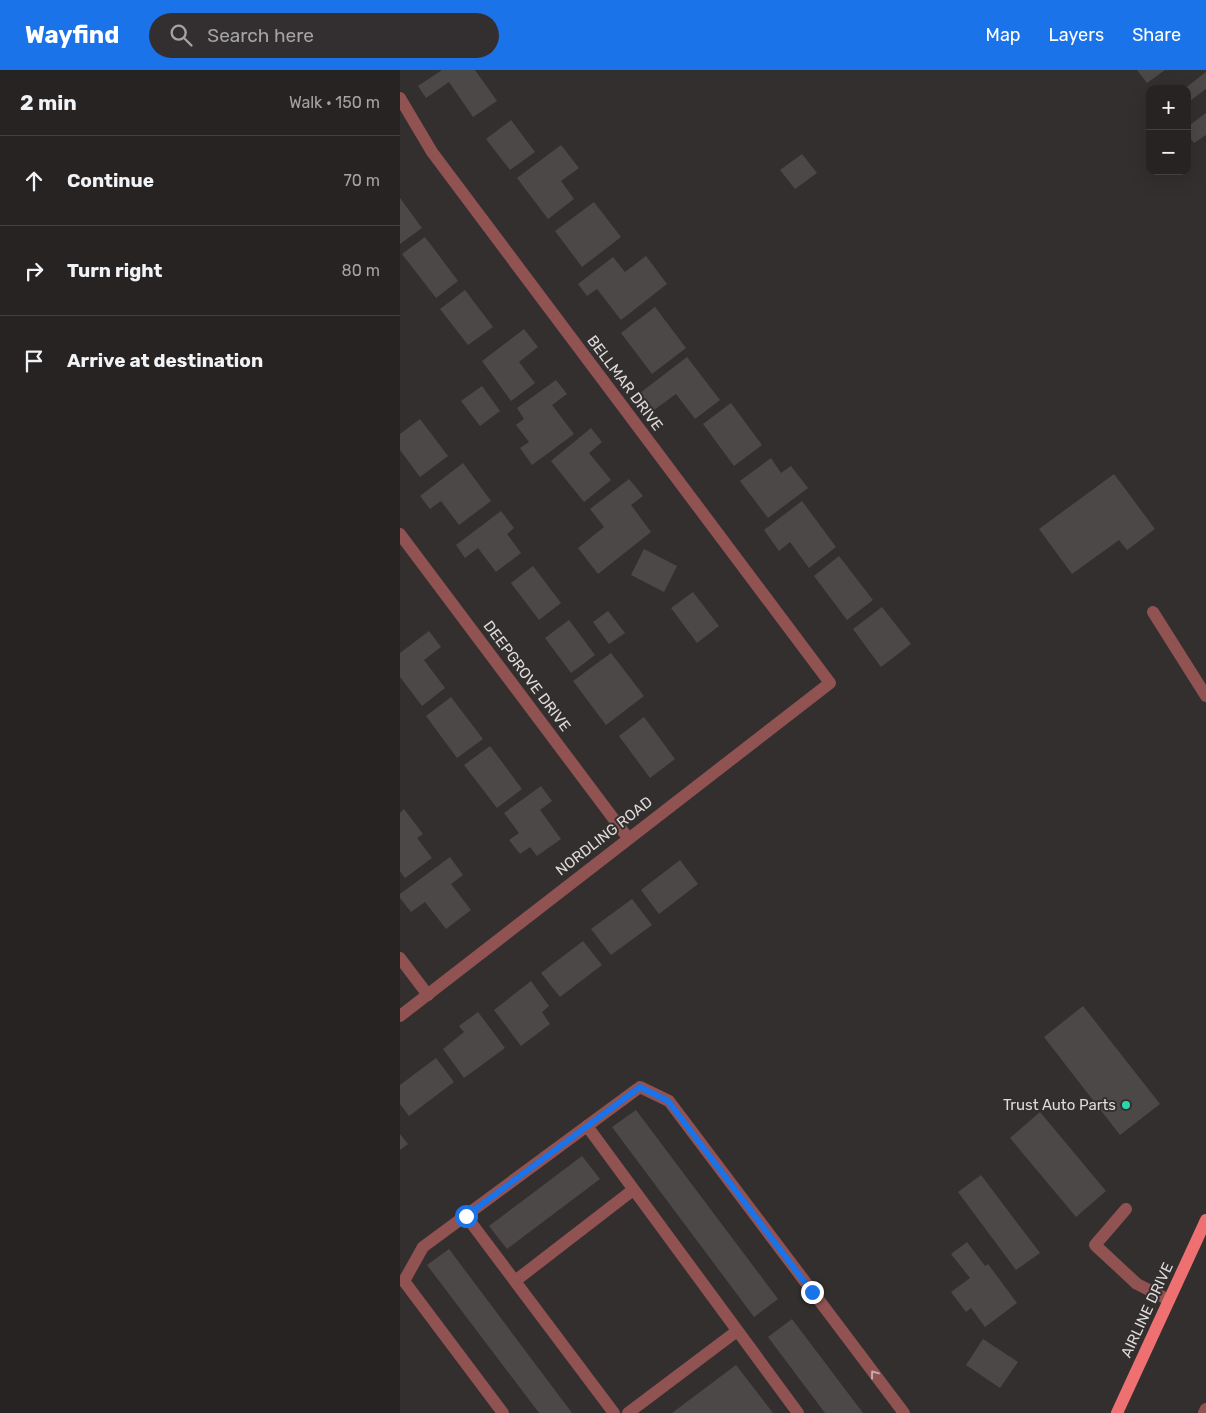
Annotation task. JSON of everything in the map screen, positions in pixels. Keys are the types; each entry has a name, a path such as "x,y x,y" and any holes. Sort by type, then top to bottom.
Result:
{"main road":[{"name":"AIRLINE DRIVE","path":"1118,1413 1206,1220"}],"street":[{"name":"BELLMAR DRIVE","path":"400,98 432,152 830,683"},
{"name":"DEEPGROVE DRIVE","path":"400,534 628,838"},
{"path":"1153,612 1206,696"},
{"name":"NORDLING ROAD","path":"400,1016 830,683"},
{"path":"400,958 428,995"},
{"path":"503,1413 404,1281 423,1247 640,1087 668,1101 904,1413"},
{"path":"587,1126 798,1413"},
{"path":"515,1281 633,1190"},
{"path":"1126,1209 1096,1245 1137,1284 1169,1300"},
{"path":"466,1216 614,1413"},
{"path":"628,1413 737,1330"},
{"path":"1204,1413 1206,1409"}],"building":[{"path":"442,70 475,70 497,101 473,117 449,82 426,98 418,86"},
{"path":"1137,70 1165,70 1147,83"},
{"path":"1206,72 1206,89 1191,100 1191,85 1189,85"},
{"path":"1206,113 1206,135 1194,143 1191,139 1191,124"},
{"path":"511,120 535,152 510,170 486,139"},
{"path":"561,145 579,168 561,181 574,199 548,219 517,178"},
{"path":"802,154 817,173 795,189 780,170"},
{"path":"400,198 422,228 400,244"},
{"path":"594,202 621,237 582,267 555,231"},
{"path":"425,237 458,281 436,298 402,254"},
{"path":"646,256 667,284 621,320 597,289 587,296 578,284 613,257 625,272"},
{"path":"465,290 493,327 468,345 440,309"},
{"path":"655,307 686,348 652,374 621,333"},
{"path":"524,329 538,347 519,362 535,383 511,401 482,361"},
{"path":"687,357 720,400 695,419 676,394 654,410 640,393"},
{"path":"556,380 567,394 552,405 574,434 532,465 520,448 529,442 516,425 524,419 517,408"},
{"path":"482,386 500,411 480,426 461,401"},
{"path":"731,403 762,445 734,466 703,424"},
{"path":"420,419 448,456 420,477 400,450 400,434"},
{"path":"591,428 602,442 589,453 611,480 584,502 551,461"},
{"path":"771,458 781,473 791,466 808,488 768,518 740,481"},
{"path":"463,463 491,501 459,525 441,501 430,509 420,496"},
{"path":"1114,474 1155,529 1127,550 1119,540 1072,574 1039,529"},
{"path":"629,479 643,496 631,505 651,532 598,574 578,548 604,527 590,509"},
{"path":"802,501 836,547 809,568 790,542 779,551 764,530"},
{"path":"501,511 514,528 507,534 521,553 496,572 478,548 465,558 456,545"},
{"path":"644,549 677,566 664,592 631,575"},
{"path":"839,556 873,600 847,620 814,576"},
{"path":"533,566 561,603 539,620 511,583"},
{"path":"693,592 719,626 697,643 671,608"},
{"path":"882,607 911,644 881,667 853,629"},
{"path":"608,611 625,633 609,644 593,622"},
{"path":"569,620 595,655 571,673 545,638"},
{"path":"429,631 441,647 424,660 445,688 422,706 400,677 400,653"},
{"path":"611,653 644,696 606,725 573,681"},
{"path":"451,697 483,739 457,758 426,716"},
{"path":"644,717 675,759 650,778 619,736"},
{"path":"490,746 522,789 497,808 464,765"},
{"path":"541,786 552,801 540,810 561,839 537,856 530,847 520,854 509,840 519,833 504,813"},
{"path":"404,809 423,834 417,838 432,858 405,878 400,871 400,813"},
{"path":"450,857 463,875 451,884 471,910 446,929 425,902 411,912 400,898 400,894"},
{"path":"680,860 698,884 659,914 641,890"},
{"path":"632,899 652,925 611,955 591,929"},
{"path":"583,941 602,965 560,997 541,973"},
{"path":"531,981 549,1006 542,1012 550,1024 521,1046 494,1010"},
{"path":"1083,1006 1160,1104 1120,1135 1044,1037"},
{"path":"478,1012 505,1048 464,1078 443,1049 464,1032 459,1026"},
{"path":"436,1058 454,1082 409,1116 400,1104 400,1085"},
{"path":"636,1110 778,1299 754,1317 612,1127"},
{"path":"1040,1112 1106,1191 1076,1217 1010,1138"},
{"path":"400,1134 408,1144 400,1150"},
{"path":"582,1156 600,1179 507,1249 489,1226"},
{"path":"981,1175 1040,1253 1016,1270 958,1192"},
{"path":"967,1242 985,1266 988,1264 1017,1303 985,1327 971,1308 966,1312 951,1292 970,1278 951,1254"},
{"path":"449,1249 572,1413 539,1413 427,1265"},
{"path":"792,1319 863,1413 825,1413 768,1337"},
{"path":"983,1339 1018,1362 1000,1388 966,1365"},
{"path":"736,1365 773,1413 672,1413"}],"place":[{"name":"Trust Auto Parts","path":"1126,1105"}],"route":[{"path":"466,1216 640,1087 668,1101 812,1292"}]}
